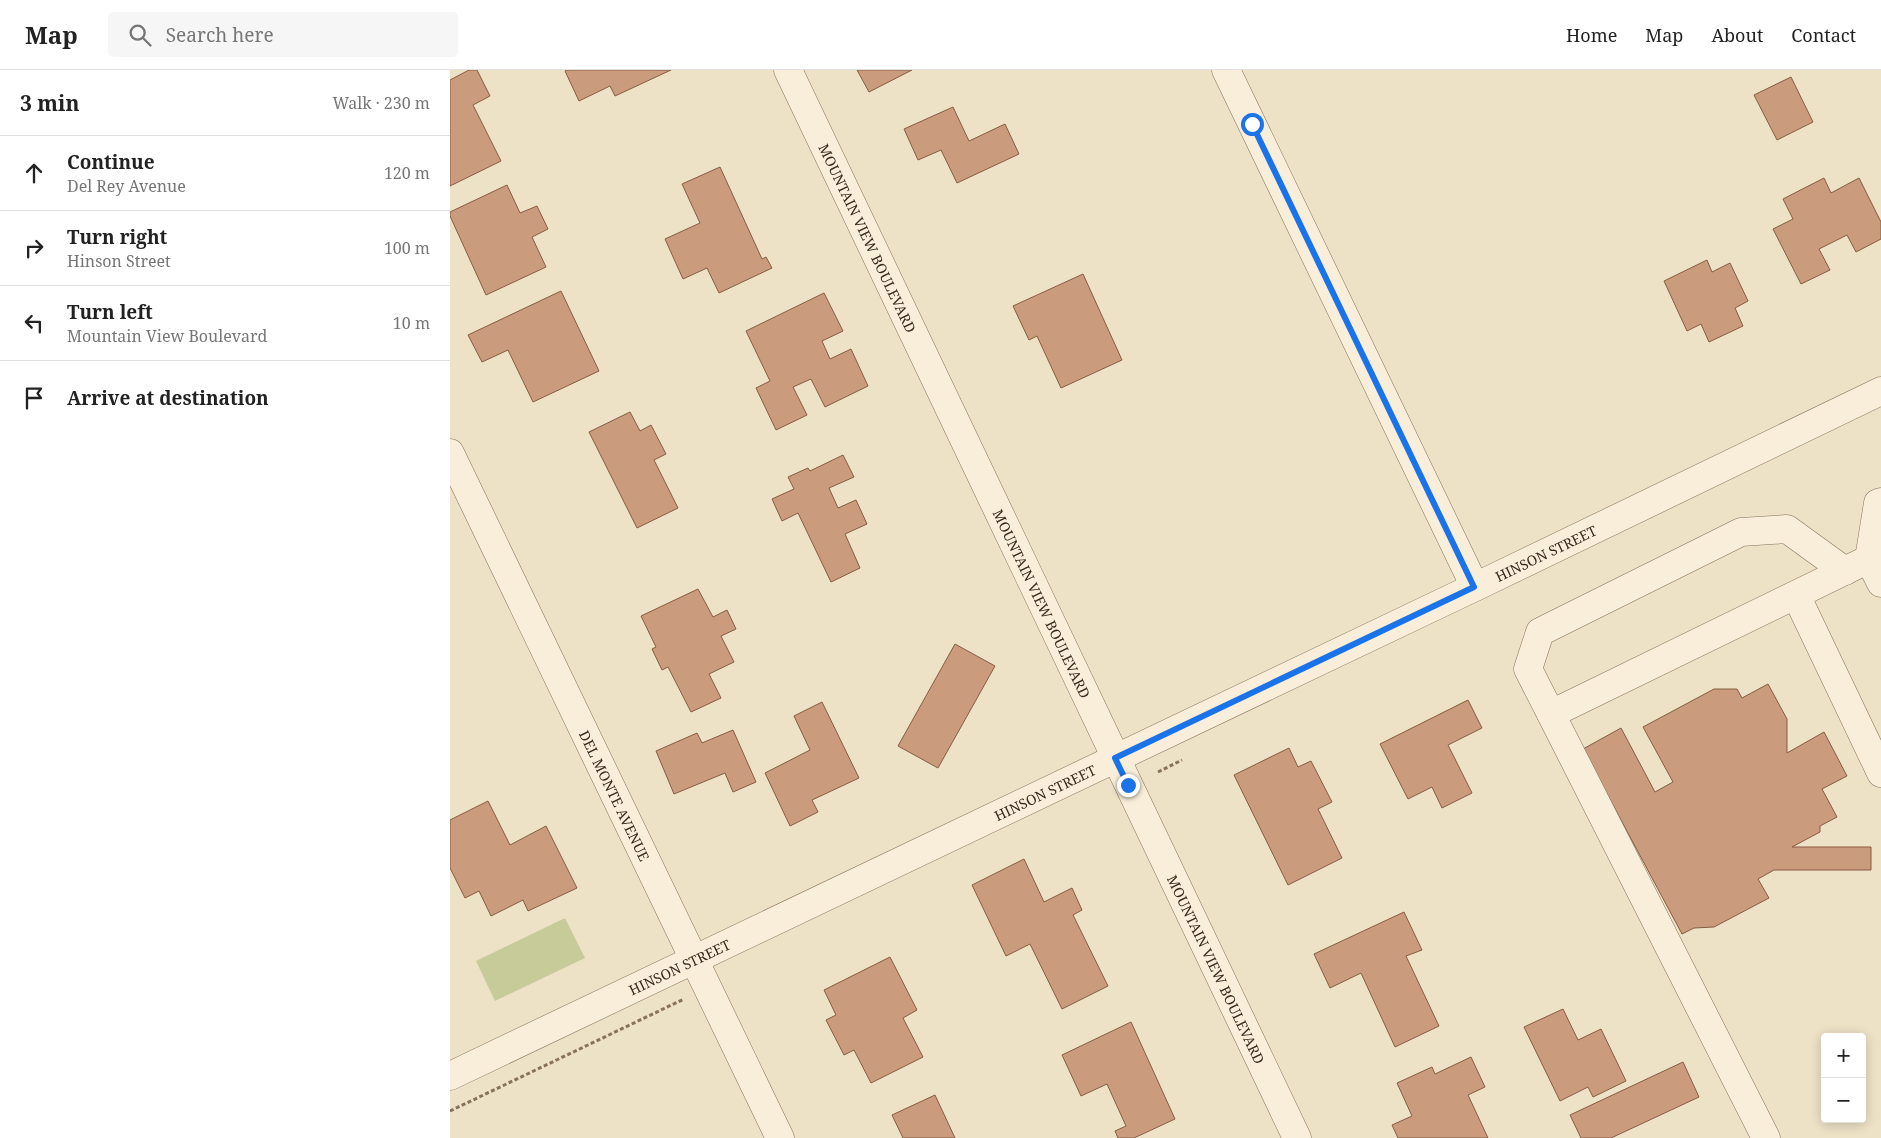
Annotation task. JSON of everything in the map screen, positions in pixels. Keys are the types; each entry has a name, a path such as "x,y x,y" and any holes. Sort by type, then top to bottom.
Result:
{"street":[{"name":"MOUNTAIN VIEW BOULEVARD","path":"788,70 1297,1138"},
{"path":"1226,70 1474,587"},
{"name":"HINSON STREET","path":"450,1076 1881,391"},
{"name":"DEL MONTE AVENUE","path":"450,453 780,1138"},
{"path":"1881,502 1878,503 1869,559 1881,583"},
{"path":"1766,1138 1528,669 1540,632 1741,532 1787,529 1845,571"},
{"path":"1551,714 1869,559"},
{"path":"1796,595 1881,774"}],"path":[{"path":"450,1111 668,1007"}],"green space":[{"path":"565,918 585,958 495,1001 476,961"}],"building":[{"path":"469,70 477,70 490,96 473,105 501,161 450,186 450,80"},
{"path":"671,70 615,96 610,86 579,101 565,71"},
{"path":"857,70 912,70 869,92"},
{"path":"1791,77 1813,122 1777,140 1754,95"},
{"path":"953,107 969,141 1005,124 1019,154 957,183 941,150 918,160 904,129"},
{"path":"720,167 762,259 766,257 772,268 719,293 707,268 683,279 665,239 700,223 682,184"},
{"path":"1824,178 1831,193 1859,178 1881,222 1881,239 1856,252 1847,235 1819,249 1830,270 1801,284 1773,229 1793,219 1783,199"},
{"path":"507,185 520,213 537,206 548,229 532,237 546,267 486,295 450,216 450,212"},
{"path":"1707,260 1712,272 1730,263 1748,301 1735,308 1743,326 1709,342 1701,324 1687,331 1664,281"},
{"path":"1083,274 1122,360 1061,388 1037,336 1029,340 1013,306"},
{"path":"561,291 599,371 533,402 508,350 482,362 468,335"},
{"path":"824,293 843,331 822,341 830,359 851,349 868,386 825,407 811,379 793,387 807,415 776,430 756,388 770,381 746,331"},
{"path":"630,412 640,431 651,425 666,454 654,460 678,508 637,528 589,432"},
{"path":"843,455 854,477 829,488 838,508 856,500 867,524 845,534 860,568 831,582 798,513 782,521 772,499 794,489 788,477 808,468 810,471"},
{"path":"698,589 713,617 727,610 736,629 721,636 734,662 709,674 721,698 691,712 668,667 662,670 652,649 656,647 641,616"},
{"path":"955,644 995,666 938,768 898,746"},
{"path":"1768,684 1787,719 1787,753 1824,732 1847,776 1822,789 1837,817 1820,826 1820,832 1792,847 1871,847 1871,870 1774,870 1758,879 1769,898 1714,927 1694,928 1682,934 1583,749 1621,728 1655,792 1673,782 1643,727 1714,689 1737,689 1742,698"},
{"path":"1468,700 1482,728 1448,745 1472,793 1442,808 1432,787 1408,799 1380,744"},
{"path":"822,702 859,778 812,800 818,812 790,826 765,773 810,750 794,716"},
{"path":"733,730 756,782 733,792 725,773 674,794 656,751 697,733 702,743"},
{"path":"1289,748 1298,767 1311,761 1332,802 1318,809 1342,858 1288,885 1234,775"},
{"path":"488,801 510,845 546,826 577,888 528,911 523,900 491,916 479,891 465,898 450,868 450,820"},
{"path":"1024,859 1044,902 1072,888 1082,910 1073,915 1108,986 1062,1009 1030,944 1006,956 972,885"},
{"path":"1404,912 1422,950 1406,956 1439,1026 1395,1047 1361,973 1330,988 1314,954"},
{"path":"890,957 917,1010 903,1018 923,1057 871,1083 854,1050 844,1055 826,1020 836,1015 824,990"},
{"path":"1563,1009 1578,1040 1601,1029 1626,1081 1593,1097 1588,1087 1560,1101 1524,1027"},
{"path":"1131,1022 1175,1119 1134,1138 1118,1138 1115,1131 1126,1126 1107,1084 1081,1096 1062,1055"},
{"path":"1471,1057 1485,1087 1468,1095 1488,1138 1398,1138 1392,1125 1412,1116 1397,1083 1432,1067 1435,1074"},
{"path":"1683,1062 1699,1097 1611,1138 1581,1138 1570,1115"},
{"path":"935,1095 955,1138 903,1138 892,1115"}],"route":[{"path":"1128,785 1115,758 1474,587 1252,124"}]}
